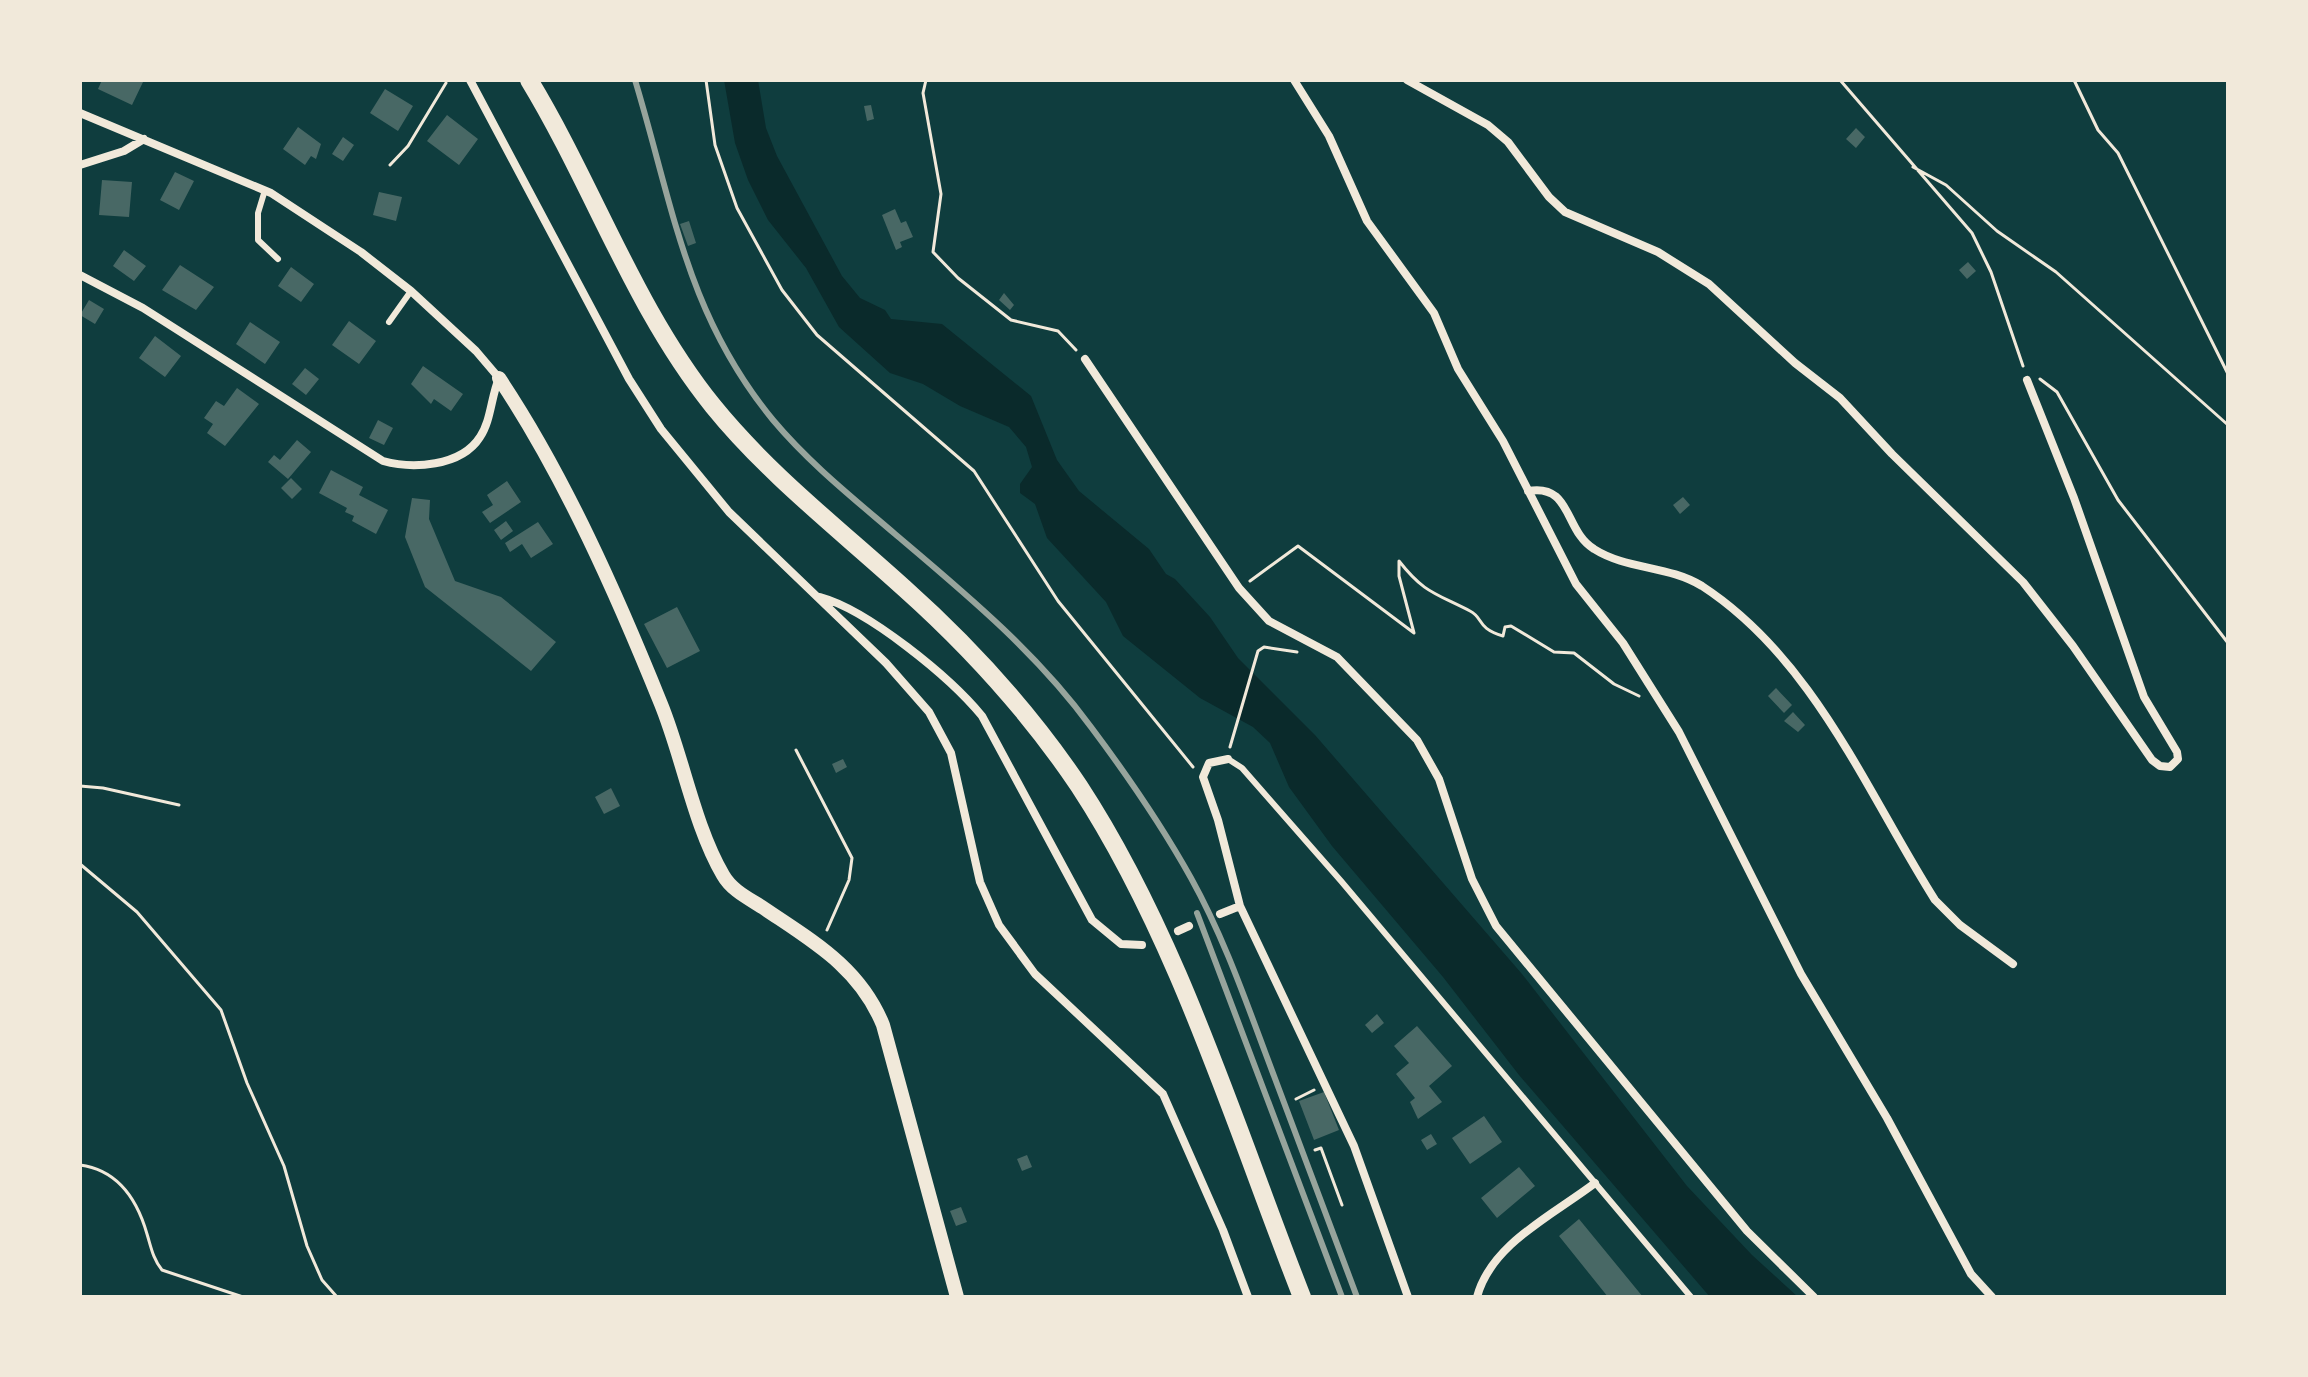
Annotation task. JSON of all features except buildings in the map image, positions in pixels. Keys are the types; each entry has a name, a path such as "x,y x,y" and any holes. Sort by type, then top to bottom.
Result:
{"main road":[{"path":"529,80 643,302 678,359 713,405 778,475 979,660 1034,725 1080,788 1127,869 1179,981 1302,1297"}],"street":[{"path":"470,80 615,353 661,429 729,512 913,691 941,732 956,773 980,882 999,925 1055,995 1163,1094 1223,1230 1248,1297"},
{"path":"1294,80 1329,136 1367,221 1434,313 1458,369 1503,441 1576,584 1611,626 1686,746 1801,974 1887,1118 1971,1274 1992,1297"},
{"path":"1407,80 1488,125 1508,142 1549,197 1565,212 1658,252 1709,284 1795,363 1840,398 1892,454 2016,574 2056,623 2152,760 2160,766 2170,767 2178,759 2177,752 2155,719 2138,683 2091,542 2027,380"},
{"path":"80,113 265,190 361,252 411,291 457,331 499,378 584,531 661,705 720,870 736,890 821,945 849,969 872,998 883,1025 957,1297"},
{"path":"80,165 124,151 144,139"},
{"path":"80,275 143,308 341,437 383,461 403,467 440,461 475,444 486,424 499,378"},
{"path":"1085,359 1239,588 1269,621 1337,657 1395,715 1426,753 1444,792 1476,890 1510,945 1747,1231 1814,1297"},
{"path":"1528,491 1551,491 1560,498 1580,537 1593,549 1689,579 1714,595 1765,640 1817,702 1935,900 1951,917 2013,964"},
{"path":"817,596 845,604 869,619 967,698 982,716 1092,920 1121,944 1142,945"},
{"path":"1228,759 1209,763 1203,774 1240,906 1354,1146 1408,1297"},
{"path":"1220,914 1240,906"},
{"path":"1178,931 1189,926"},
{"path":"1477,1297 1483,1276 1495,1258 1595,1183"}],"lane":[{"path":"265,190 258,213 258,240 278,259"},
{"path":"389,322 411,291"},
{"path":"1228,759 1242,768 1341,881 1691,1297"}],"path":[{"path":"706,80 715,145 737,208 768,269 817,335 974,471 1058,601 1203,774"},
{"path":"926,80 923,93 941,194 933,252 958,278 1011,320 1058,331 1085,359"},
{"path":"1840,80 1911,166 1972,233 1991,272 2027,380 2043,379 2057,392 2118,500 2228,643"},
{"path":"2074,80 2098,130 2118,153 2228,374"},
{"path":"390,165 408,146 446,83"},
{"path":"1911,166 1946,185 1997,231 2056,272 2228,425"},
{"path":"1239,588 1298,546 1414,633 1399,576 1399,561 1423,589 1471,612 1482,628 1489,632 1503,636 1505,627 1511,626 1554,652 1574,653 1623,690 1658,698"},
{"path":"1230,746 1255,658 1264,647 1337,657"},
{"path":"796,750 852,858 849,880 821,945"},
{"path":"80,786 179,805"},
{"path":"80,864 137,912 221,1010 247,1083 284,1166 307,1246 322,1280 337,1297"},
{"path":"1315,1150 1321,1148 1342,1205"},
{"path":"80,1165 93,1167 117,1179 137,1210 162,1270 243,1297"}],"water":[{"path":"724,80 758,80 766,128 777,156 842,276 860,298 885,310 891,319 942,324 1031,396 1057,460 1079,491 1149,549 1166,574 1175,579 1210,617 1238,658 1315,735 1522,974 1687,1186 1752,1255 1798,1297 1710,1297 1519,1075 1443,977 1332,846 1289,787 1270,743 1253,727 1200,698 1123,636 1106,602 1047,538 1035,504 1020,493 1020,484 1032,467 1026,447 1009,427 960,406 923,384 890,373 839,327 806,268 768,220 748,180 735,143"}],"railway":[{"path":"635,80 672,215 701,299 720,340 744,380 773,420 816,465 974,602 1047,674 1118,764 1180,859 1213,921 1231,964 1357,1297"},
{"path":"1197,913 1342,1297"}]}
